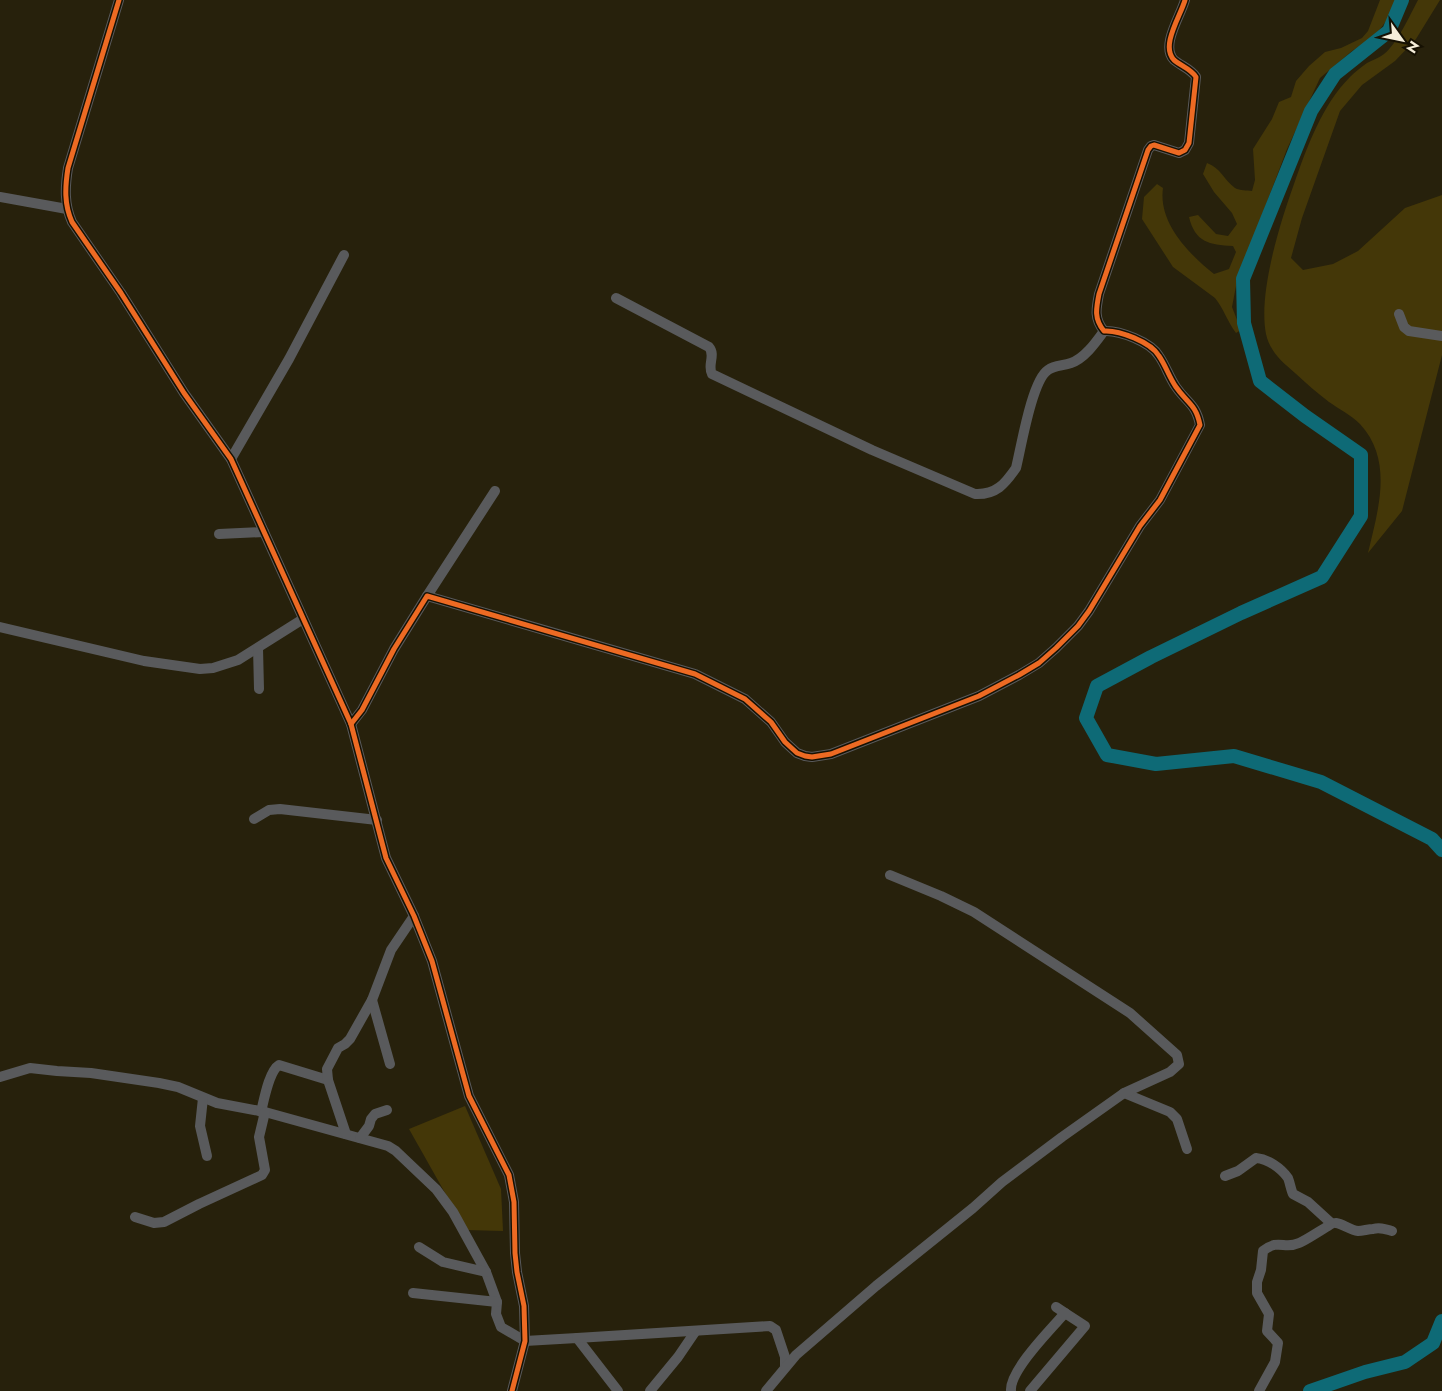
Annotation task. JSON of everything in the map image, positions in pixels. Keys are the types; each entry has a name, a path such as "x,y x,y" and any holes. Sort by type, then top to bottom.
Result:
{"street":[{"path":"119,0 68,168 66,183 67,209 72,222 121,293 184,393 231,458 351,724 386,858 414,916 432,962 469,1096 509,1174 514,1202 517,1272 524,1306 525,1341 512,1391"},
{"path":"1104,331 1097,322 1096,309 1099,294 1148,150 1154,145 1182,152 1191,137 1196,77 1174,60 1169,49 1176,20 1185,0"},
{"path":"0,197 67,209"},
{"path":"231,458 289,359 344,255"},
{"path":"616,298 709,348 712,353 709,368 712,374 872,450 976,494 993,492 1010,477 1016,468 1031,403 1040,379 1049,369 1076,360 1091,348 1104,331"},
{"path":"1399,314 1404,327 1409,331 1442,336"},
{"path":"427,596 695,674 745,699 771,722 785,742 797,753 812,757 840,751 979,696 1038,662 1056,648 1082,622 1140,526 1160,500 1200,426 1196,410 1170,379 1156,351 1128,335 1104,331"},
{"path":"351,724 362,710 394,649 495,492"},
{"path":"219,534 264,532"},
{"path":"0,627 144,661 200,668 225,666 238,660 302,619"},
{"path":"258,648 259,689"},
{"path":"254,819 269,810 280,809 377,820"},
{"path":"766,1391 796,1355 1002,1182 1124,1093 1170,1072 1179,1064 1177,1055 1130,1013 974,912 890,875"},
{"path":"346,1134 328,1080 326,1072 328,1065 338,1048 350,1039 372,1000 391,950 414,916"},
{"path":"372,1000 390,1064"},
{"path":"135,1217 154,1223 164,1222 262,1175 265,1170 259,1137 270,1078 276,1067 280,1065 328,1080"},
{"path":"0,1077 30,1068 91,1073 170,1085 217,1103 263,1112 379,1143 396,1151 436,1189 453,1212 486,1272 497,1302 496,1314 501,1327 525,1341 695,1332 767,1326 773,1327 776,1330 785,1357 785,1366"},
{"path":"1124,1093 1170,1112 1177,1120 1187,1149"},
{"path":"203,1098 200,1126 207,1156"},
{"path":"360,1138 375,1114 387,1110"},
{"path":"1225,1176 1238,1171 1256,1158 1265,1159 1288,1178 1293,1194 1308,1202 1331,1223"},
{"path":"1259,1391 1274,1362 1278,1343 1267,1331 1269,1314 1257,1293 1257,1282 1261,1270 1263,1251 1274,1244 1291,1246 1299,1244 1314,1236 1331,1223 1336,1222 1357,1231 1381,1228 1392,1230"},
{"path":"420,1247 443,1262 486,1272"},
{"path":"413,1293 497,1302"},
{"path":"1013,1389 1020,1367 1060,1310 1084,1326 1030,1391"},
{"path":"650,1391 678,1357 695,1332"},
{"path":"577,1338 618,1391"}],"shaded area":[{"path":"1380,0 1396,0 1390,16 1374,37 1352,51 1320,78 1287,149 1237,281 1232,307 1241,330 1236,333 1215,298 1173,267 1142,219 1144,197 1157,184 1163,188 1165,213 1177,237 1214,274 1229,269 1236,252 1233,246 1217,245 1199,237 1189,217 1198,215 1216,234 1228,236 1237,224 1232,213 1214,192 1203,174 1207,163 1216,168 1235,188 1252,191 1255,180 1253,149 1272,119 1279,102 1291,97 1296,81 1325,52 1341,48 1362,38 1368,31"},
{"path":"1418,0 1440,0 1416,39 1395,61 1362,85 1340,111 1302,218 1291,258 1303,270 1333,264 1358,251 1405,208 1442,195 1442,355 1402,511 1368,553 1376,520 1380,486 1377,454 1371,438 1360,424 1316,392 1277,356 1270,346 1266,334 1264,317 1265,299 1272,258 1288,200 1304,156 1323,113 1350,77 1389,49 1403,29"},
{"path":"465,1106 501,1189 503,1231 466,1230 409,1129"}],"waterway":[{"path":"1402,0 1389,31 1335,74 1311,111 1243,279 1244,323 1260,381 1305,416 1361,455 1361,516 1322,577 1241,613 1097,686 1086,718 1107,755 1156,764 1234,756 1321,782 1432,839 1442,850"},
{"path":"1310,1391 1365,1372 1405,1362 1433,1343 1442,1321"}],"cycle path":[{"path":"119,0 68,168 66,195 69,215 184,393 231,459 351,724 386,858 414,916 432,961 469,1096 509,1175 514,1202 515,1253 524,1306 525,1341 512,1391"},
{"path":"351,724 362,710 394,649 427,596 695,674 745,699 771,722 785,742 797,753 812,757 831,754 979,696 1039,663 1078,626 1089,611 1140,526 1160,500 1200,425 1194,408 1176,387 1155,351 1134,338 1104,331 1097,314 1099,294 1148,150 1154,145 1179,153 1185,150 1189,143 1196,77 1174,60 1170,54 1169,47 1173,30 1185,0"}]}
